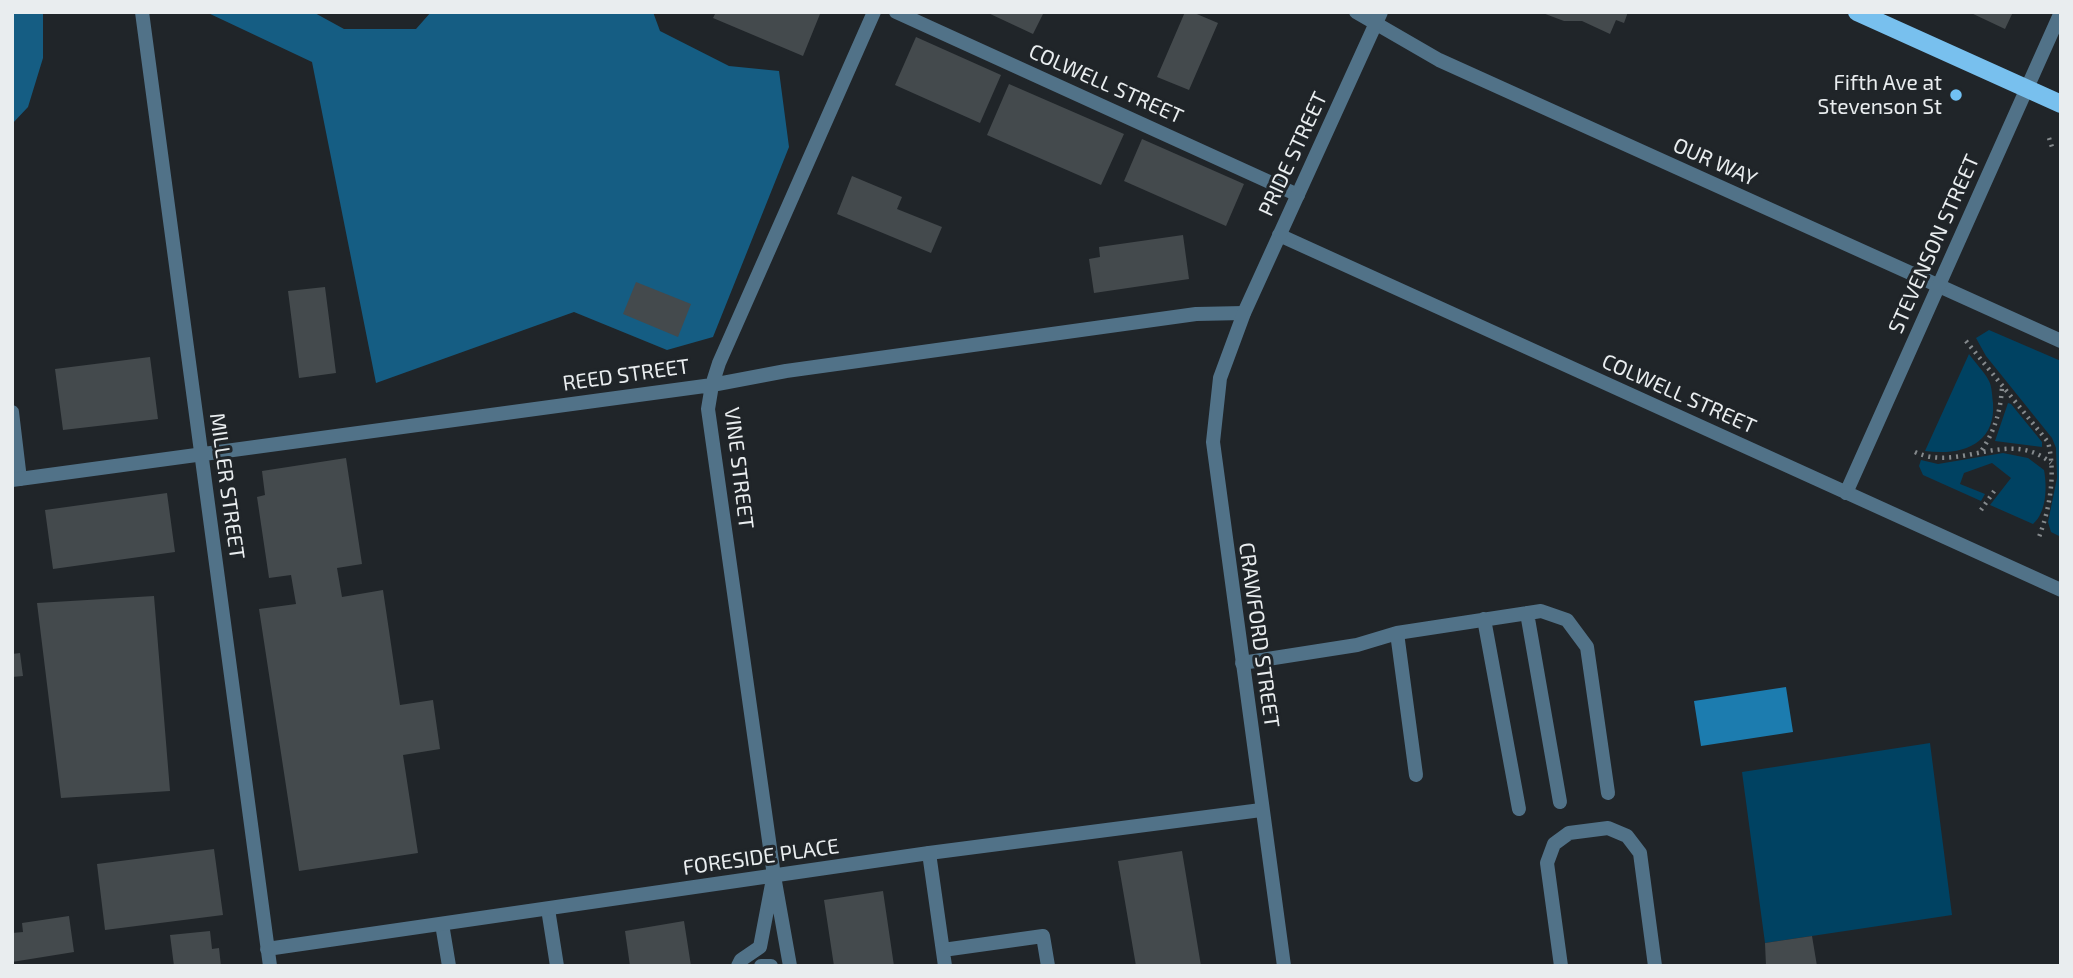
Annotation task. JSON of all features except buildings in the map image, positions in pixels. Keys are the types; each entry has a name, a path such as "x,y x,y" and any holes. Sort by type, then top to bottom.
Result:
{"main road":[{"path":"1857,12 2061,104"}],"street":[{"name":"MILLER STREET","path":"142,12 270,966"},
{"name":"VINE STREET","path":"790,966 774,876 708,409 719,363 874,12"},
{"name":"COLWELL STREET","path":"896,12 1298,195"},
{"name":"OUR WAY","path":"1356,12 1379,18 1439,60 2061,341"},
{"name":"STEVENSON STREET","path":"1846,493 2061,12"},
{"name":"PRIDE STREET","path":"1244,313 1379,18"},
{"name":"COLWELL STREET","path":"1279,235 2061,590"},
{"name":"REED STREET","path":"16,480 1196,314 1244,313"},
{"name":"CRAWFORD STREET","path":"1244,313 1220,378 1213,442 1284,966"},
{"path":"12,412 16,480"},
{"path":"1242,663 1357,645 1397,633 1541,611 1567,620 1587,647 1608,793"},
{"path":"1527,613 1560,802"},
{"path":"1484,619 1520,809"},
{"path":"1397,633 1416,775"},
{"name":"FORESIDE PLACE","path":"267,949 929,853 1262,810"},
{"path":"1561,966 1548,863 1554,844 1569,833 1608,828 1627,836 1640,853 1655,966"},
{"path":"929,853 945,966"},
{"path":"738,966 741,960 760,947 774,876"},
{"path":"548,909 556,966"},
{"path":"442,924 449,966"},
{"path":"943,950 1043,936 1048,966"},
{"path":"761,966 771,966"}],"path":[{"path":"2049,138 2052,147"},
{"path":"1966,341 2048,442 2051,464 2048,500 2039,537"},
{"path":"1981,451 1994,430 2002,385"},
{"path":"1915,453 1936,459 2014,448 2043,457 2051,464"},
{"path":"1981,510 1997,487"}],"shaded area":[{"path":"12,12 43,12 43,58 28,107 12,124"},
{"path":"206,12 313,12 344,29 416,29 431,12 653,12 660,31 729,66 779,71 789,147 713,337 667,350 574,312 376,383 312,62"},
{"path":"1989,330 2061,361 2061,537 2051,532 2048,522 2057,478 2056,448 2052,438 1986,356 1976,338"},
{"path":"1969,354 1991,386 1993,403 1989,429 1974,445 1963,449 1951,452 1925,451"},
{"path":"2008,403 2042,442 2042,447 1995,441"},
{"path":"2003,453 2028,458 2044,470 2046,491 2043,506 2033,524 1990,505 2011,478 1992,463 1964,473 1960,484 1985,494 1981,501 1923,475 1919,466 1921,460 1938,464"},
{"path":"1786,687 1793,732 1701,746 1694,701"},
{"path":"1930,743 1952,915 1765,943 1742,772"}],"place":[{"name":"Fifth Ave at Stevenson St","path":"1956,95"}]}
